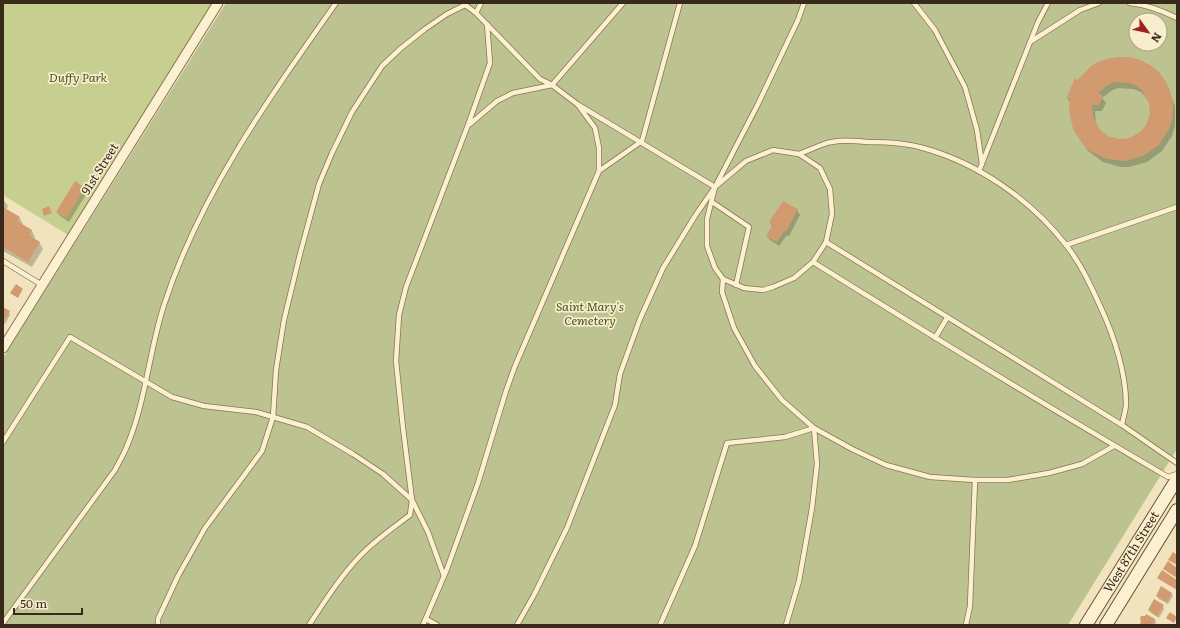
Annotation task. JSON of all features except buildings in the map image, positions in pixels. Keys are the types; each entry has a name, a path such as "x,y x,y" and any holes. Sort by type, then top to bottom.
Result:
{"main road":[{"name":"West 87th Street","path":"1086,625 1177,479"},
{"name":"West 87th Street","path":"1106,625 1177,510"}],"street":[{"name":"91st Street","path":"3,348 218,3"}],"lane":[{"path":"3,623 115,470 127,446 138,412 164,306 188,242 218,181 245,137 336,3"},
{"path":"476,13 482,3"},
{"path":"468,125 497,101 513,93 552,85 623,3"},
{"path":"599,171 642,141 680,3"},
{"path":"517,625 534,595 567,528 615,405 620,374 640,319 663,268 715,187 758,104 798,20 804,3"},
{"path":"914,3 935,30 965,87 977,130 982,164"},
{"path":"979,171 1038,22 1048,3"},
{"path":"1030,42 1080,10 1099,3"},
{"path":"1130,3 1142,4 1158,9 1177,18"},
{"path":"158,625 158,619 178,576 205,528 262,451 273,417 276,370 284,320 319,184 332,153 352,112 382,66 425,28 464,4 476,13 540,79 552,85 577,104 642,141 715,187"},
{"path":"308,625 338,583 360,556 379,538 410,515 412,500 396,361 399,315 406,287 490,63 487,24"},
{"path":"423,625 444,576 478,483 515,366 599,171 600,148 595,128 577,104"},
{"path":"799,154 825,144 838,142 887,142 923,148 960,162 992,178 1045,220 1066,245 1085,273 1110,327 1122,372 1126,404 1122,424"},
{"path":"773,150 799,154 820,168 830,189 832,214 826,242 813,262 794,278 773,287 763,290 744,288 723,279 714,268 707,246 707,219 715,187 746,160 773,150"},
{"path":"712,202 749,227 736,285"},
{"path":"1066,245 1177,207"},
{"path":"826,242 1122,424 1177,463"},
{"path":"3,261 42,285"},
{"path":"813,262 935,338 1114,446 1168,477 1177,474"},
{"path":"723,279 722,292 734,328 755,366 782,400 814,428 852,450 886,465 930,477 975,480 1008,480 1049,473 1082,464 1114,446"},
{"path":"935,338 948,318"},
{"path":"3,442 70,337 172,397 204,406 256,412 307,427 353,454 382,474 412,500 428,532 444,576"},
{"path":"660,625 695,546 727,443 784,437 814,428"},
{"path":"786,625 799,582 812,508 817,464 814,428"},
{"path":"966,625 970,606 975,480"},
{"path":"426,619 436,625"}],"green space":[{"name":"Duffy Park","path":"3,3 212,3 68,235 3,195"},
{"name":"Saint Mary's Cemetery","path":"226,3 1177,3 1177,449 1068,625 3,625 3,358"}]}
